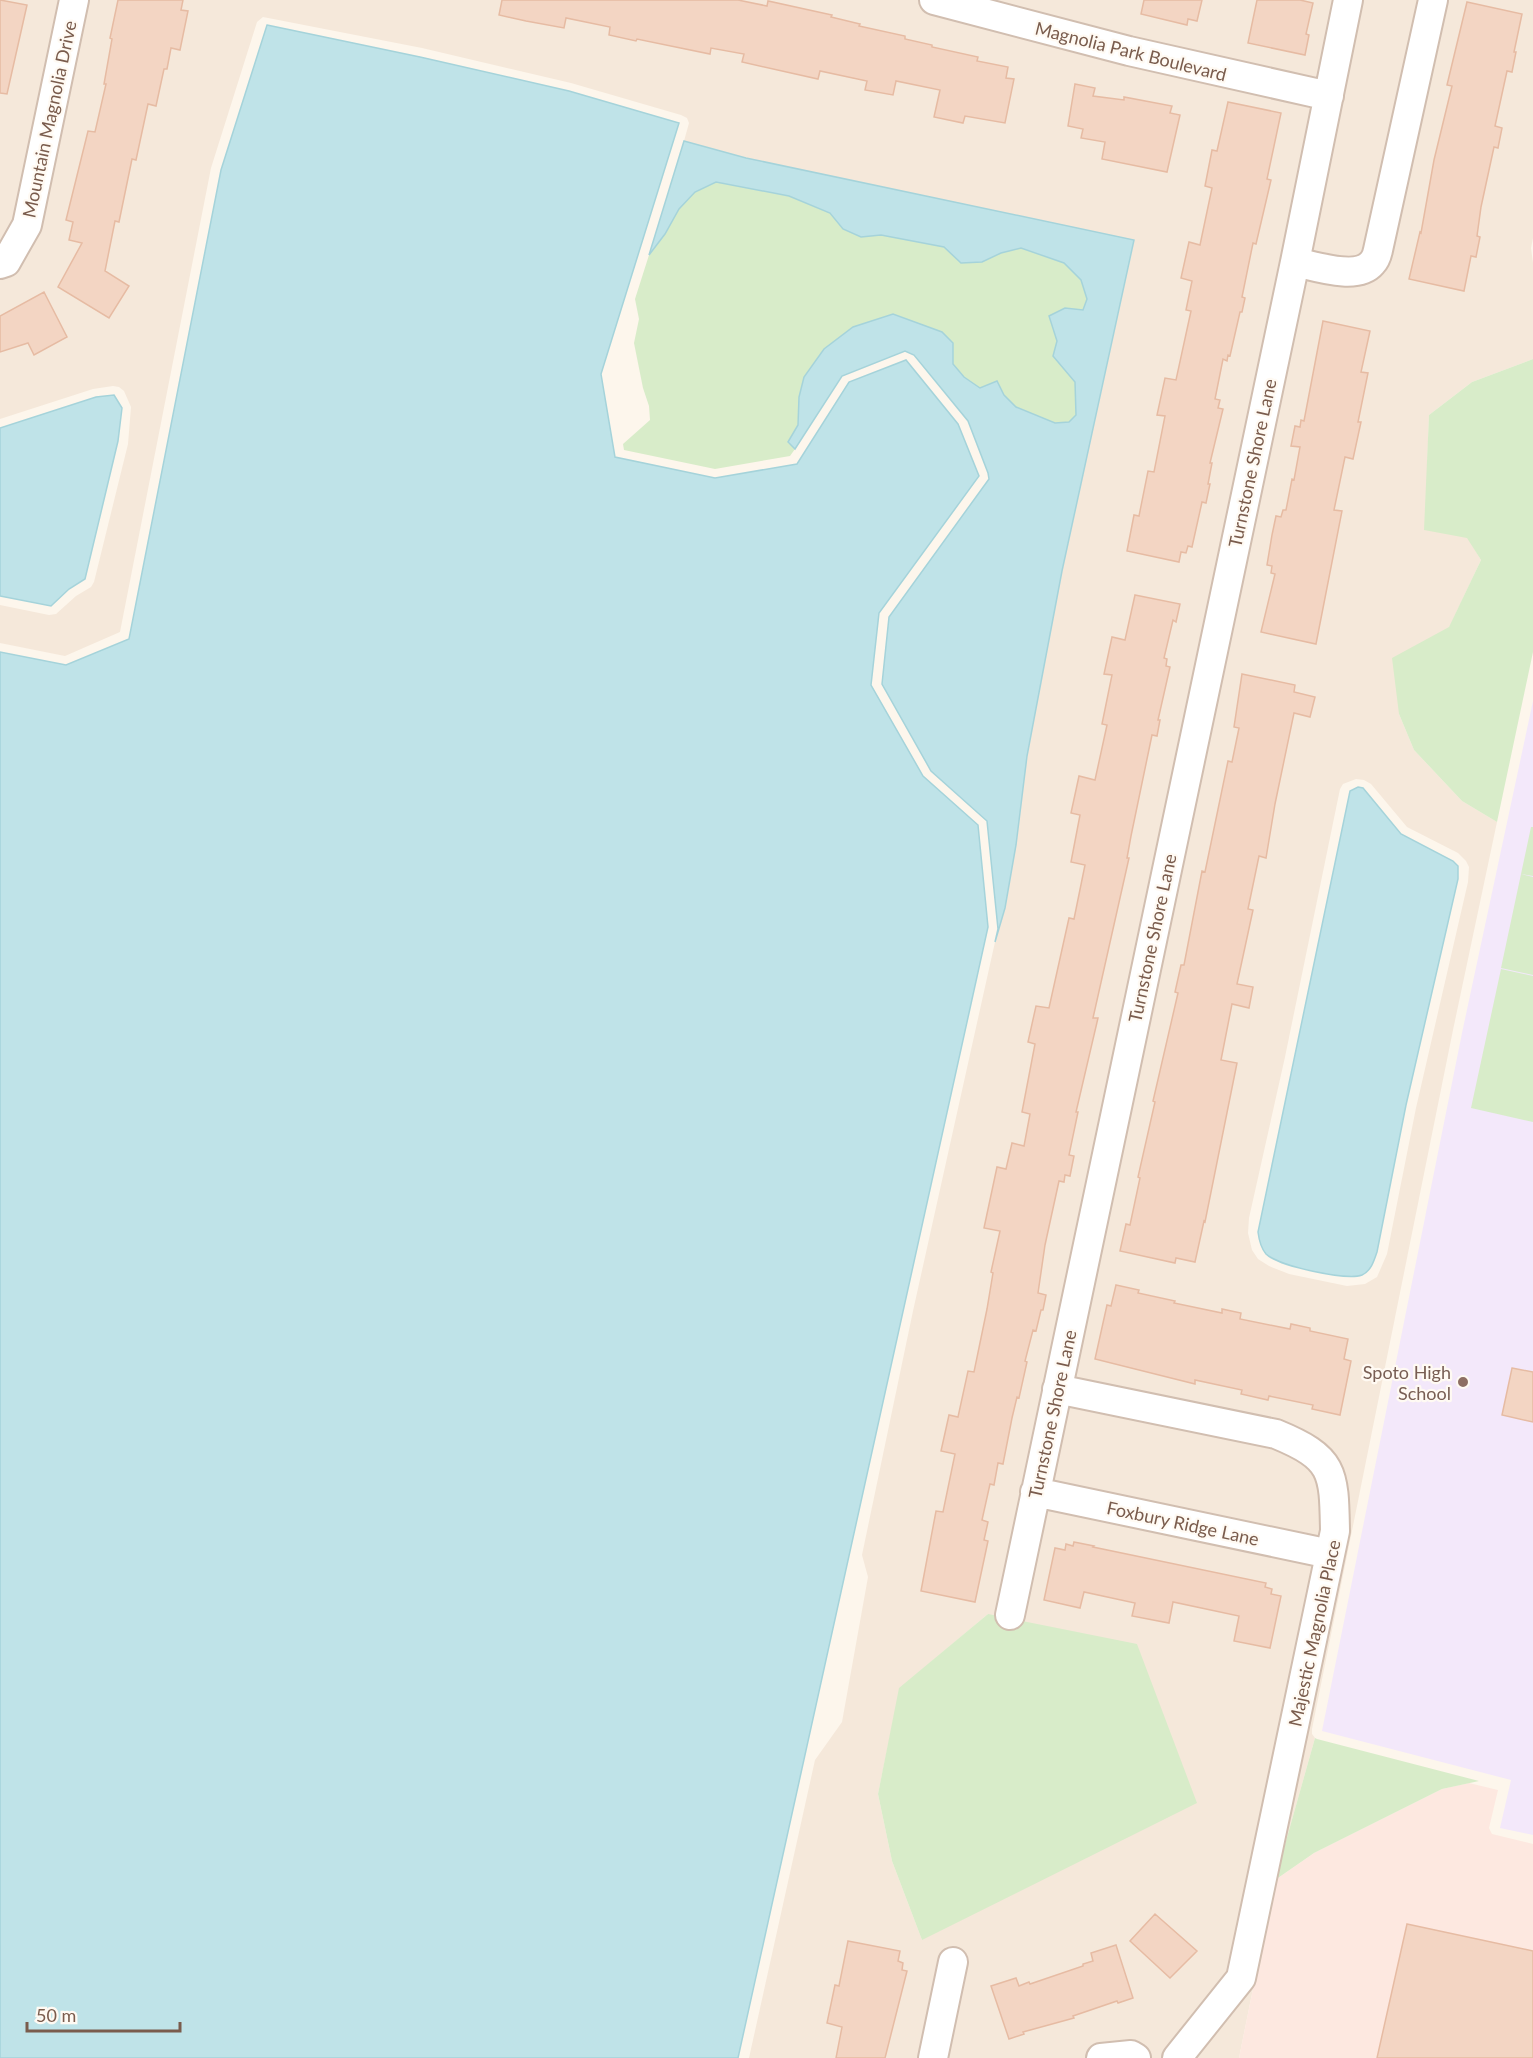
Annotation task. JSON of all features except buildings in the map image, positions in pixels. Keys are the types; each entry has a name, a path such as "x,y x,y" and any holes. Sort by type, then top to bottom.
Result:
{"street":[{"name":"Mountain Magnolia Drive","path":"0,264 6,262 27,225 74,0"},
{"name":"Magnolia Park Boulevard","path":"934,0 1129,51 1329,96"},
{"name":"Turnstone Shore Lane","path":"1010,1615 1348,0"},
{"path":"1295,262 1340,272 1356,271 1371,264 1375,258 1433,0"},
{"name":"Majestic Magnolia Place","path":"1057,1389 1276,1434 1303,1446 1326,1464 1334,1492 1335,1531 1241,1978 1177,2058"},
{"name":"Foxbury Ridge Lane","path":"1035,1492 1330,1554"},
{"path":"933,2058 953,1962"},
{"path":"1101,2058 1131,2055 1136,2058"}],"shaded area":[{"path":"0,0 1533,0 1533,238 1531,248 1533,359 1472,382 1429,415 1427,470 1481,560 1449,628 1399,714 1414,750 1462,801 1497,822 1312,1729 1315,1738 1275,1880 1239,2058 749,2058 815,1760 842,1722 868,1577 862,1555 913,1311 995,942 1005,908 1016,845 1027,756 1062,571 1134,241 746,158 684,141 689,123 687,118 681,115 571,83 422,48 263,17 257,22 211,168 120,632 65,656 0,643 0,605 49,615 56,614 76,596 91,587 128,444 131,407 124,391 113,386 93,389 0,419","holes":["1356,779 1371,784 1407,827 1458,853 1469,867 1468,882 1416,1108 1387,1254 1377,1277 1365,1284 1347,1286 1289,1274 1269,1266 1258,1259 1252,1250 1248,1233 1249,1218 1285,1057 1340,789 1343,784","988,1614 922,1940 892,1861 878,1794 900,1688"]},
{"name":"Spoto High School","path":"1533,701 1533,1835 1500,1828 1511,1780 1322,1731 1462,1033"},
{"path":"1469,1783 1498,1790 1489,1828 1492,1834 1533,1844 1533,2058 1239,2058 1275,1880 1314,1853 1442,1789"}],"green space":[{"path":"716,182 789,196 830,213 843,229 861,237 881,235 944,247 961,263 982,262 1001,253 1021,248 1064,263 1081,280 1087,299 1083,311 1057,341 1054,356 1075,382 1077,415 1069,422 1055,423 1016,407 1004,395 997,381 980,389 964,377 953,364 953,343 853,327 824,349 804,377 799,397 798,425 788,442 795,449 790,456 715,469 624,450 623,444 650,420 649,406 634,343 639,319 635,299 649,255 665,234 679,209 695,192"},
{"path":"1533,359 1533,652 1497,822 1462,801 1414,750 1399,714 1392,658 1449,627 1481,560 1467,538 1424,530 1429,415 1472,382"},
{"path":"1531,827 1533,827 1533,876 1521,874"},
{"path":"1521,874 1533,877 1533,975 1501,968"},
{"path":"1501,969 1533,976 1533,1122 1471,1108"},
{"path":"988,1614 1137,1644 1197,1803 922,1940 892,1861 878,1794 899,1688"},
{"path":"1315,1738 1479,1781 1442,1789 1314,1853 1275,1880"}],"water":[{"path":"267,25 569,91 679,123 601,374 615,457 715,478 797,464 849,382 906,360 958,424 979,476 879,613 871,685 923,776 978,825 988,927 738,2058 0,2058 0,652 66,665 129,639 221,170"},
{"path":"684,141 746,158 1134,240 1062,571 1027,756 1016,845 1005,908 995,942 998,929 987,821 931,771 882,684 889,617 989,479 968,421 914,355 905,351 842,376 795,449 788,442 798,425 799,397 804,377 824,349 853,327 893,314 942,332 953,343 953,364 964,377 980,388 997,381 1004,395 1016,407 1055,423 1069,422 1076,415 1075,382 1053,356 1057,341 1049,316 1065,308 1083,310 1087,299 1081,280 1064,263 1021,248 1001,253 982,262 961,263 944,247 881,235 861,237 843,229 830,213 789,196 716,182 695,192 679,209 665,234 649,255"},
{"path":"114,395 122,408 118,441 85,579 69,589 51,606 0,596 0,428 96,397"},
{"path":"1358,787 1363,788 1401,834 1453,861 1458,866 1458,879 1406,1105 1377,1252 1368,1271 1362,1275 1342,1276 1298,1268 1273,1259 1263,1249 1258,1232 1350,791"}],"place":[{"name":"Spoto High School","path":"1463,1382"}]}
